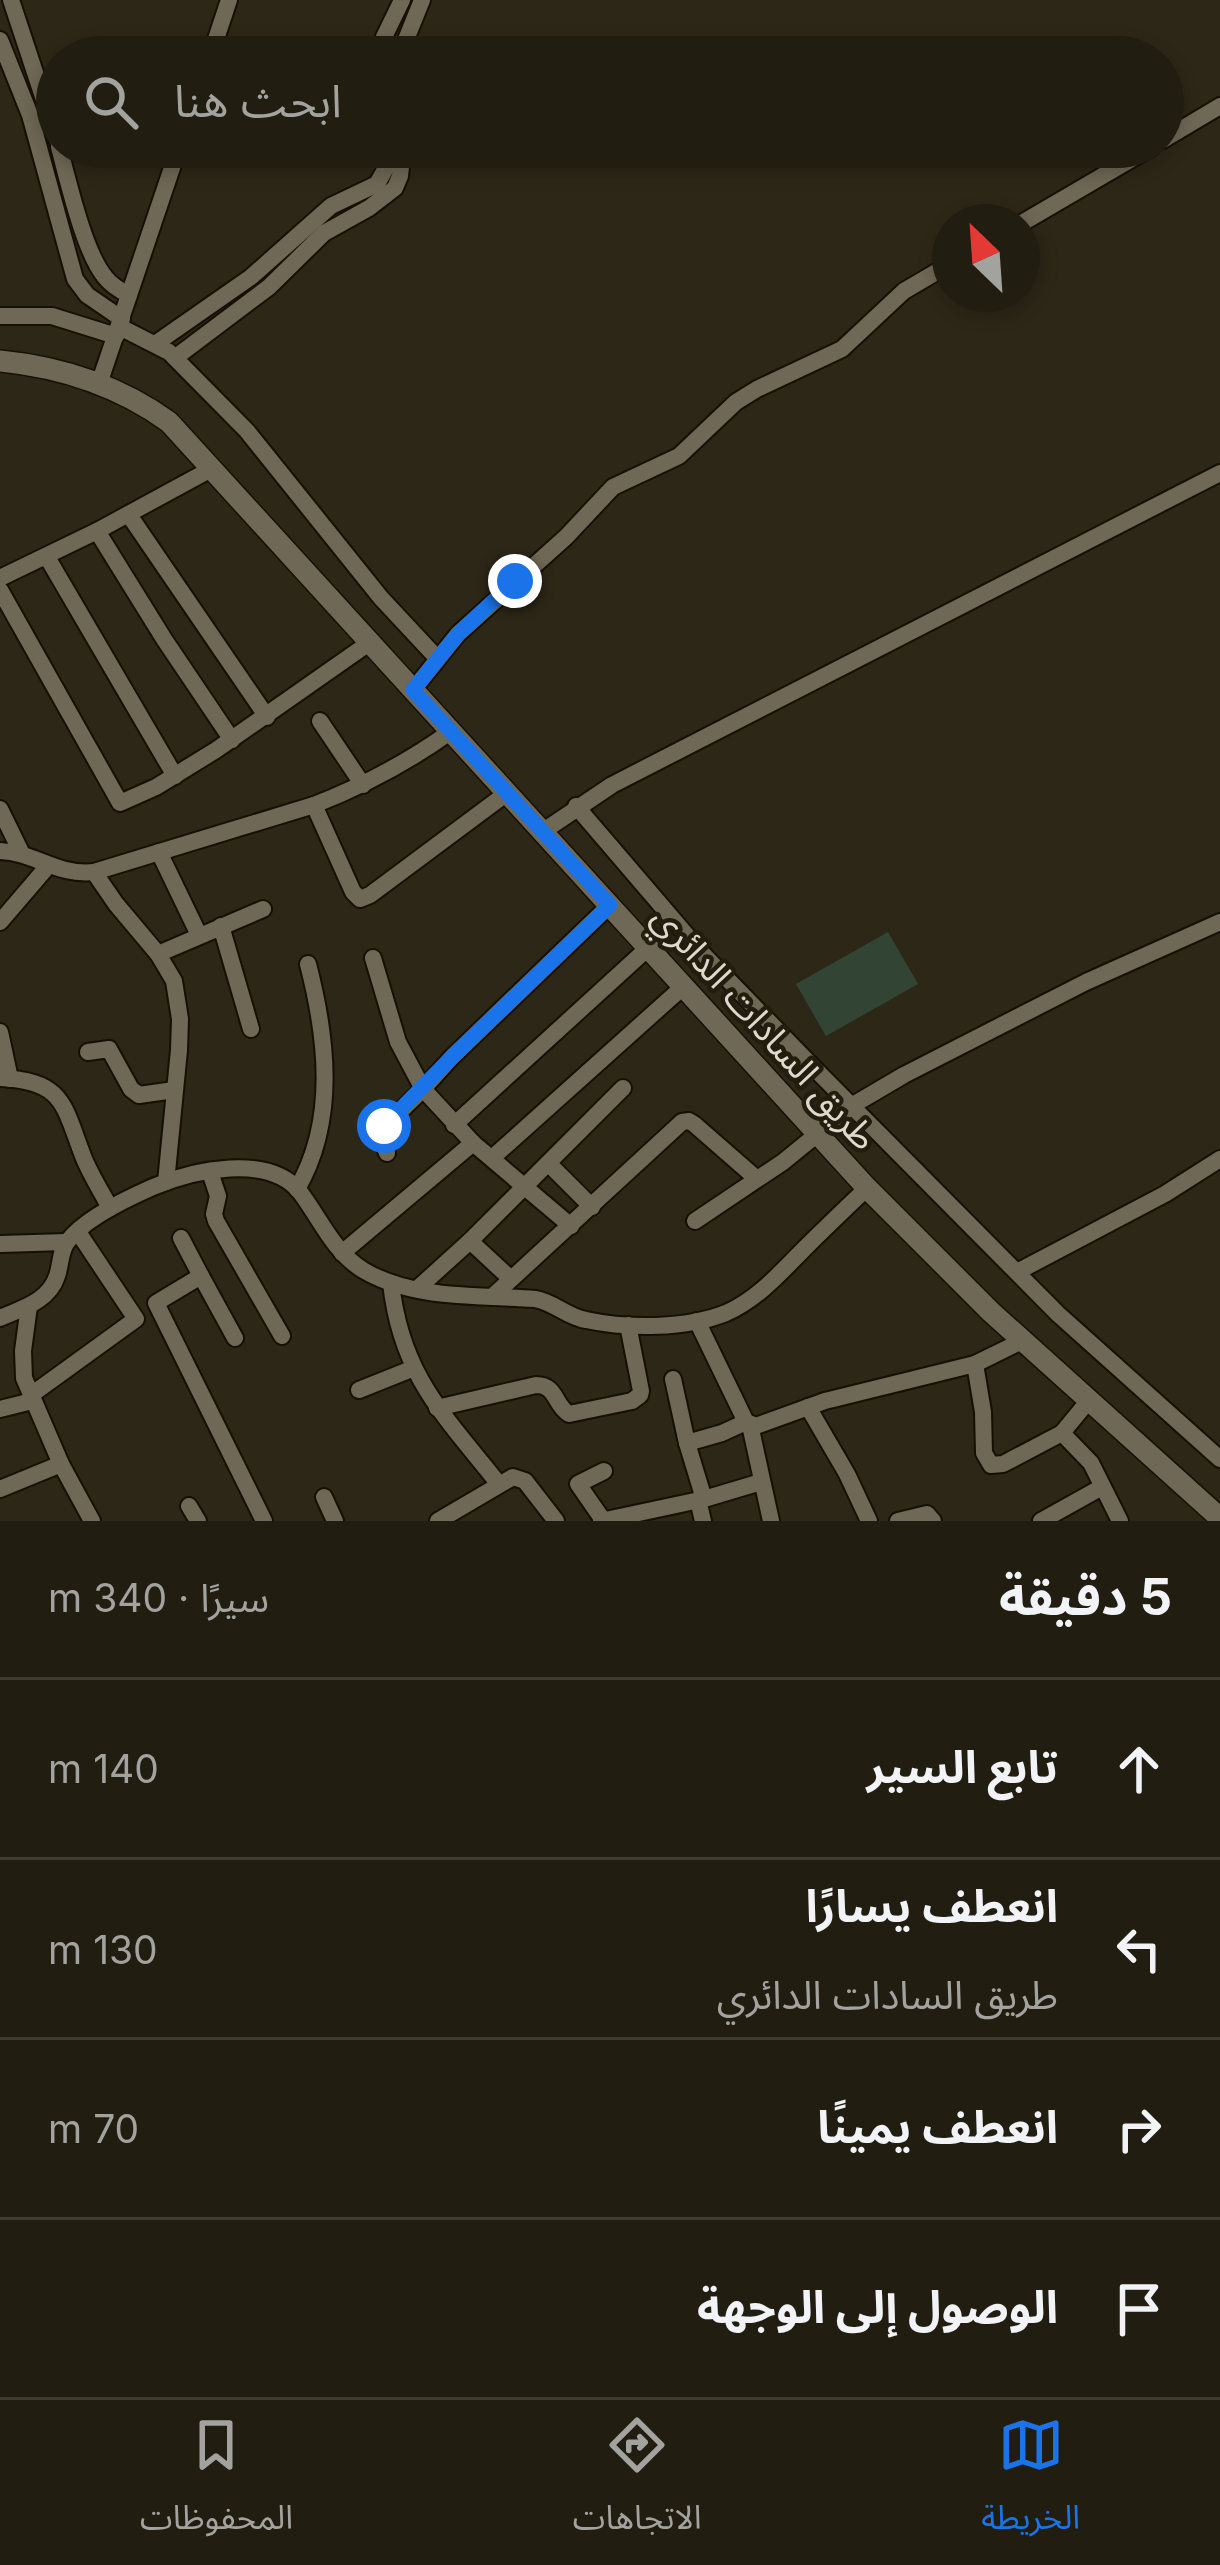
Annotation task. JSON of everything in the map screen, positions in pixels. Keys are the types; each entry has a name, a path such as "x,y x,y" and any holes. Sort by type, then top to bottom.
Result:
{"main road":[{"name":"طريق السادات الدائري","path":"0,361 60,371 124,394 158,414 189,441 867,1188 1211,1517"}],"street":[{"path":"11,0 36,76"},
{"path":"217,36 230,0"},
{"path":"386,36 410,6"},
{"path":"404,36 410,6"},
{"path":"0,40 36,137"},
{"path":"1184,127 1220,106"},
{"path":"45,168 75,279 119,328"},
{"path":"66,168 100,270 128,295"},
{"path":"99,384 172,168"},
{"path":"155,344 251,277 331,206 377,184 386,168"},
{"path":"176,357 269,286 324,233 395,188 401,168"},
{"path":"1040,212 1116,168"},
{"path":"413,690 481,612 613,487 680,456 736,402 757,389 842,349 904,291 932,275"},
{"path":"0,316 52,316 119,328 176,357 247,431 370,584 437,658"},
{"path":"0,578 213,468"},
{"path":"542,832 576,806 678,750 1220,473"},
{"path":"128,515 266,717"},
{"path":"97,531 232,740"},
{"path":"47,557 175,776"},
{"path":"0,590 117,801 124,803 232,740 369,643"},
{"path":"320,721 363,785"},
{"path":"0,851 20,852 75,873 94,872 314,805 363,785 450,731"},
{"path":"314,805 360,899 507,794"},
{"path":"576,806 701,952 1105,1358 1220,1459"},
{"path":"0,809 20,852"},
{"path":"159,852 199,935"},
{"path":"0,922 47,866"},
{"path":"94,872 158,954 178,1002 179,1050 166,1182"},
{"path":"387,1153 382,1129 610,905"},
{"path":"158,954 263,909"},
{"path":"695,1221 819,1135 853,1105 904,1075 1086,982 1220,922"},
{"path":"221,926 251,1029"},
{"path":"454,1125 648,948"},
{"path":"374,958 398,1042 423,1090 473,1143 571,1226"},
{"path":"297,1189 317,1148 322,1122 323,1031 308,964"},
{"path":"492,1158 684,986"},
{"path":"0,1032 5,1079 41,1085 58,1096 110,1208"},
{"path":"88,1052 109,1049 134,1093 174,1090"},
{"path":"417,1289 623,1088"},
{"path":"493,1296 686,1121 757,1179"},
{"path":"342,1253 473,1143"},
{"path":"1017,1272 1220,1159"},
{"path":"549,1164 592,1207"},
{"path":"0,1244 72,1237 110,1208 166,1182 247,1168 273,1172 297,1189 342,1253 391,1283 535,1298 576,1318 628,1324 697,1321 724,1313 766,1286 867,1188"},
{"path":"210,1172 218,1196 216,1221 282,1336"},
{"path":"0,1318 39,1300 55,1282 72,1237"},
{"path":"72,1237 136,1319"},
{"path":"181,1238 235,1338"},
{"path":"470,1241 512,1280"},
{"path":"0,1409 31,1398 156,1303 201,1276"},
{"path":"391,1283 398,1327 414,1368 437,1408 498,1483"},
{"path":"156,1303 265,1521"},
{"path":"29,1306 22,1351 24,1378 92,1521"},
{"path":"697,1321 748,1423 771,1521"},
{"path":"437,1408 536,1385 551,1389 569,1414 632,1401 641,1391 628,1324"},
{"path":"687,1443 748,1423 764,1425 825,1401 975,1364 1022,1340"},
{"path":"975,1364 984,1454 991,1465 1004,1464 1062,1433 1090,1400"},
{"path":"359,1390 414,1368"},
{"path":"673,1379 703,1521"},
{"path":"808,1407 869,1521"},
{"path":"1062,1433 1086,1455 1120,1521"},
{"path":"0,1489 61,1464"},
{"path":"604,1471 578,1484 602,1521 761,1482"},
{"path":"438,1521 513,1477 525,1481 556,1521"},
{"path":"1042,1521 1102,1487"},
{"path":"323,1498 335,1521"},
{"path":"898,1521 922,1513 933,1521"}],"green space":[{"path":"888,932 918,984 826,1036 796,984"}],"route":[{"path":"384,1126 610,905 413,690 458,634 515,581"}]}
